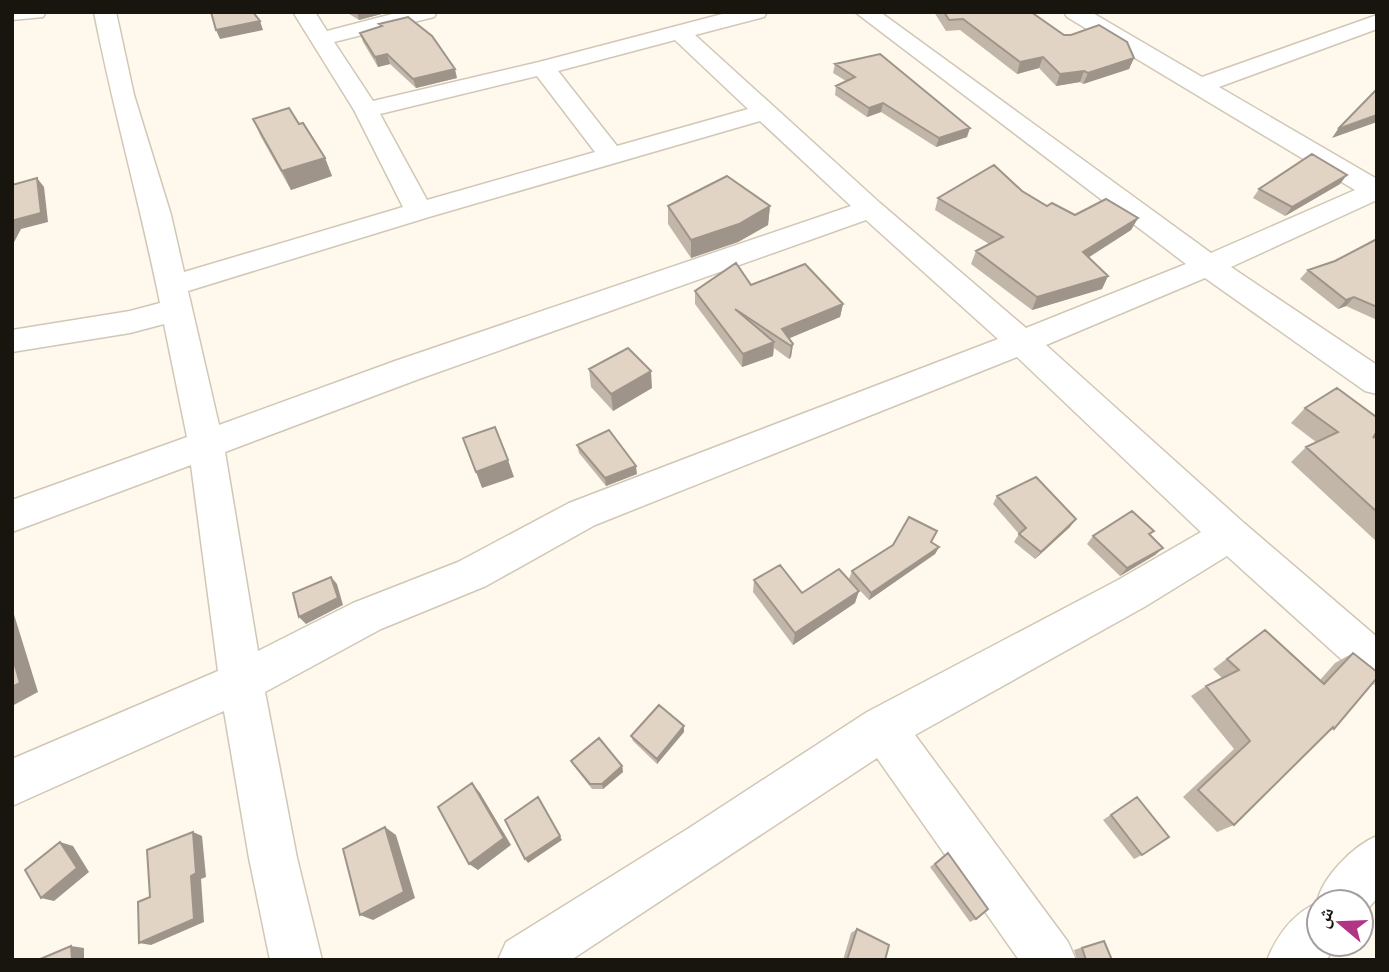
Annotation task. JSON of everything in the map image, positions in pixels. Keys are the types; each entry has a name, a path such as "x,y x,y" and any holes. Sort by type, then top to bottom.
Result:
{"street":[{"path":"12,14 35,12"},
{"path":"105,12 121,95 157,215 206,445 241,682 273,858 296,960"},
{"path":"304,12 366,110 419,211"},
{"path":"321,38 426,12"},
{"path":"366,110 543,68 757,12"},
{"path":"866,12 1208,266 1377,382"},
{"path":"1078,13 1377,190"},
{"path":"1199,86 1377,21"},
{"path":"680,33 870,209 1022,342 1230,535 1377,664"},
{"path":"543,68 611,156"},
{"path":"12,341 130,322 174,298 419,211 764,112"},
{"path":"12,783 241,682 367,616 472,574 582,514 1022,342 1208,266 1377,190"},
{"path":"12,516 432,361 870,209"},
{"path":"524,960 706,845 883,728 1132,593 1230,535"},
{"path":"883,728 1050,960"},
{"path":"1353,888 1377,860"},
{"path":"1293,960 1305,945"}],"building":[{"path":"211,12 253,12 260,21 216,30"},
{"path":"944,12 1031,12 1064,35 1099,25 1127,42 1134,58 1088,73 1084,71 1060,74 1043,57 1020,62 963,19 949,20"},
{"path":"408,17 432,36 455,69 413,79 387,54 375,57 360,33 382,26 379,24"},
{"path":"880,54 970,128 939,138 883,103 869,108 836,86 855,77 835,64"},
{"path":"1377,89 1377,115 1338,129"},
{"path":"289,108 299,124 303,123 325,158 282,171 253,119"},
{"path":"1312,154 1347,175 1292,207 1259,189"},
{"path":"994,165 1022,191 1047,206 1052,203 1075,215 1106,199 1138,218 1083,252 1108,276 1037,297 976,251 1003,237 938,198"},
{"path":"727,176 770,206 739,224 691,240 668,206"},
{"path":"37,178 41,213 14,220 12,223 12,185"},
{"path":"1377,239 1377,307 1354,297 1346,300 1308,270 1335,261"},
{"path":"736,263 751,285 805,264 843,304 782,329 793,344 791,346 735,309 774,342 743,354 695,291"},
{"path":"628,348 651,371 611,394 589,369"},
{"path":"1337,388 1377,415 1377,431 1373,438 1377,435 1377,512 1306,447 1338,432 1305,408"},
{"path":"495,427 508,460 476,472 463,438"},
{"path":"609,430 636,466 605,478 577,445"},
{"path":"1036,477 1076,519 1041,552 1019,534 1026,528 997,496"},
{"path":"1132,511 1154,531 1149,534 1163,548 1127,568 1093,536"},
{"path":"909,517 937,531 931,542 939,547 871,593 852,571 893,545"},
{"path":"780,565 802,593 839,569 859,591 795,633 754,580"},
{"path":"331,577 338,598 299,617 293,593"},
{"path":"1265,630 1324,684 1353,653 1377,672 1377,678 1334,729 1333,727 1234,825 1198,790 1250,741 1206,686 1239,670 1227,659"},
{"path":"12,655 20,683 12,687"},
{"path":"659,705 684,726 657,759 631,736"},
{"path":"599,738 622,766 602,784 590,784 571,761"},
{"path":"472,783 504,838 469,864 438,807"},
{"path":"538,797 560,836 525,859 505,820"},
{"path":"1137,797 1169,837 1142,855 1111,815"},
{"path":"385,827 404,892 360,915 343,849"},
{"path":"193,832 196,873 191,876 194,919 139,943 138,902 150,897 147,850"},
{"path":"60,842 77,868 41,898 25,870"},
{"path":"948,853 988,909 976,919 935,864"},
{"path":"857,929 889,945 885,960 847,960"},
{"path":"1104,941 1112,960 1086,960 1082,948"},
{"path":"71,946 72,960 38,960"}]}
